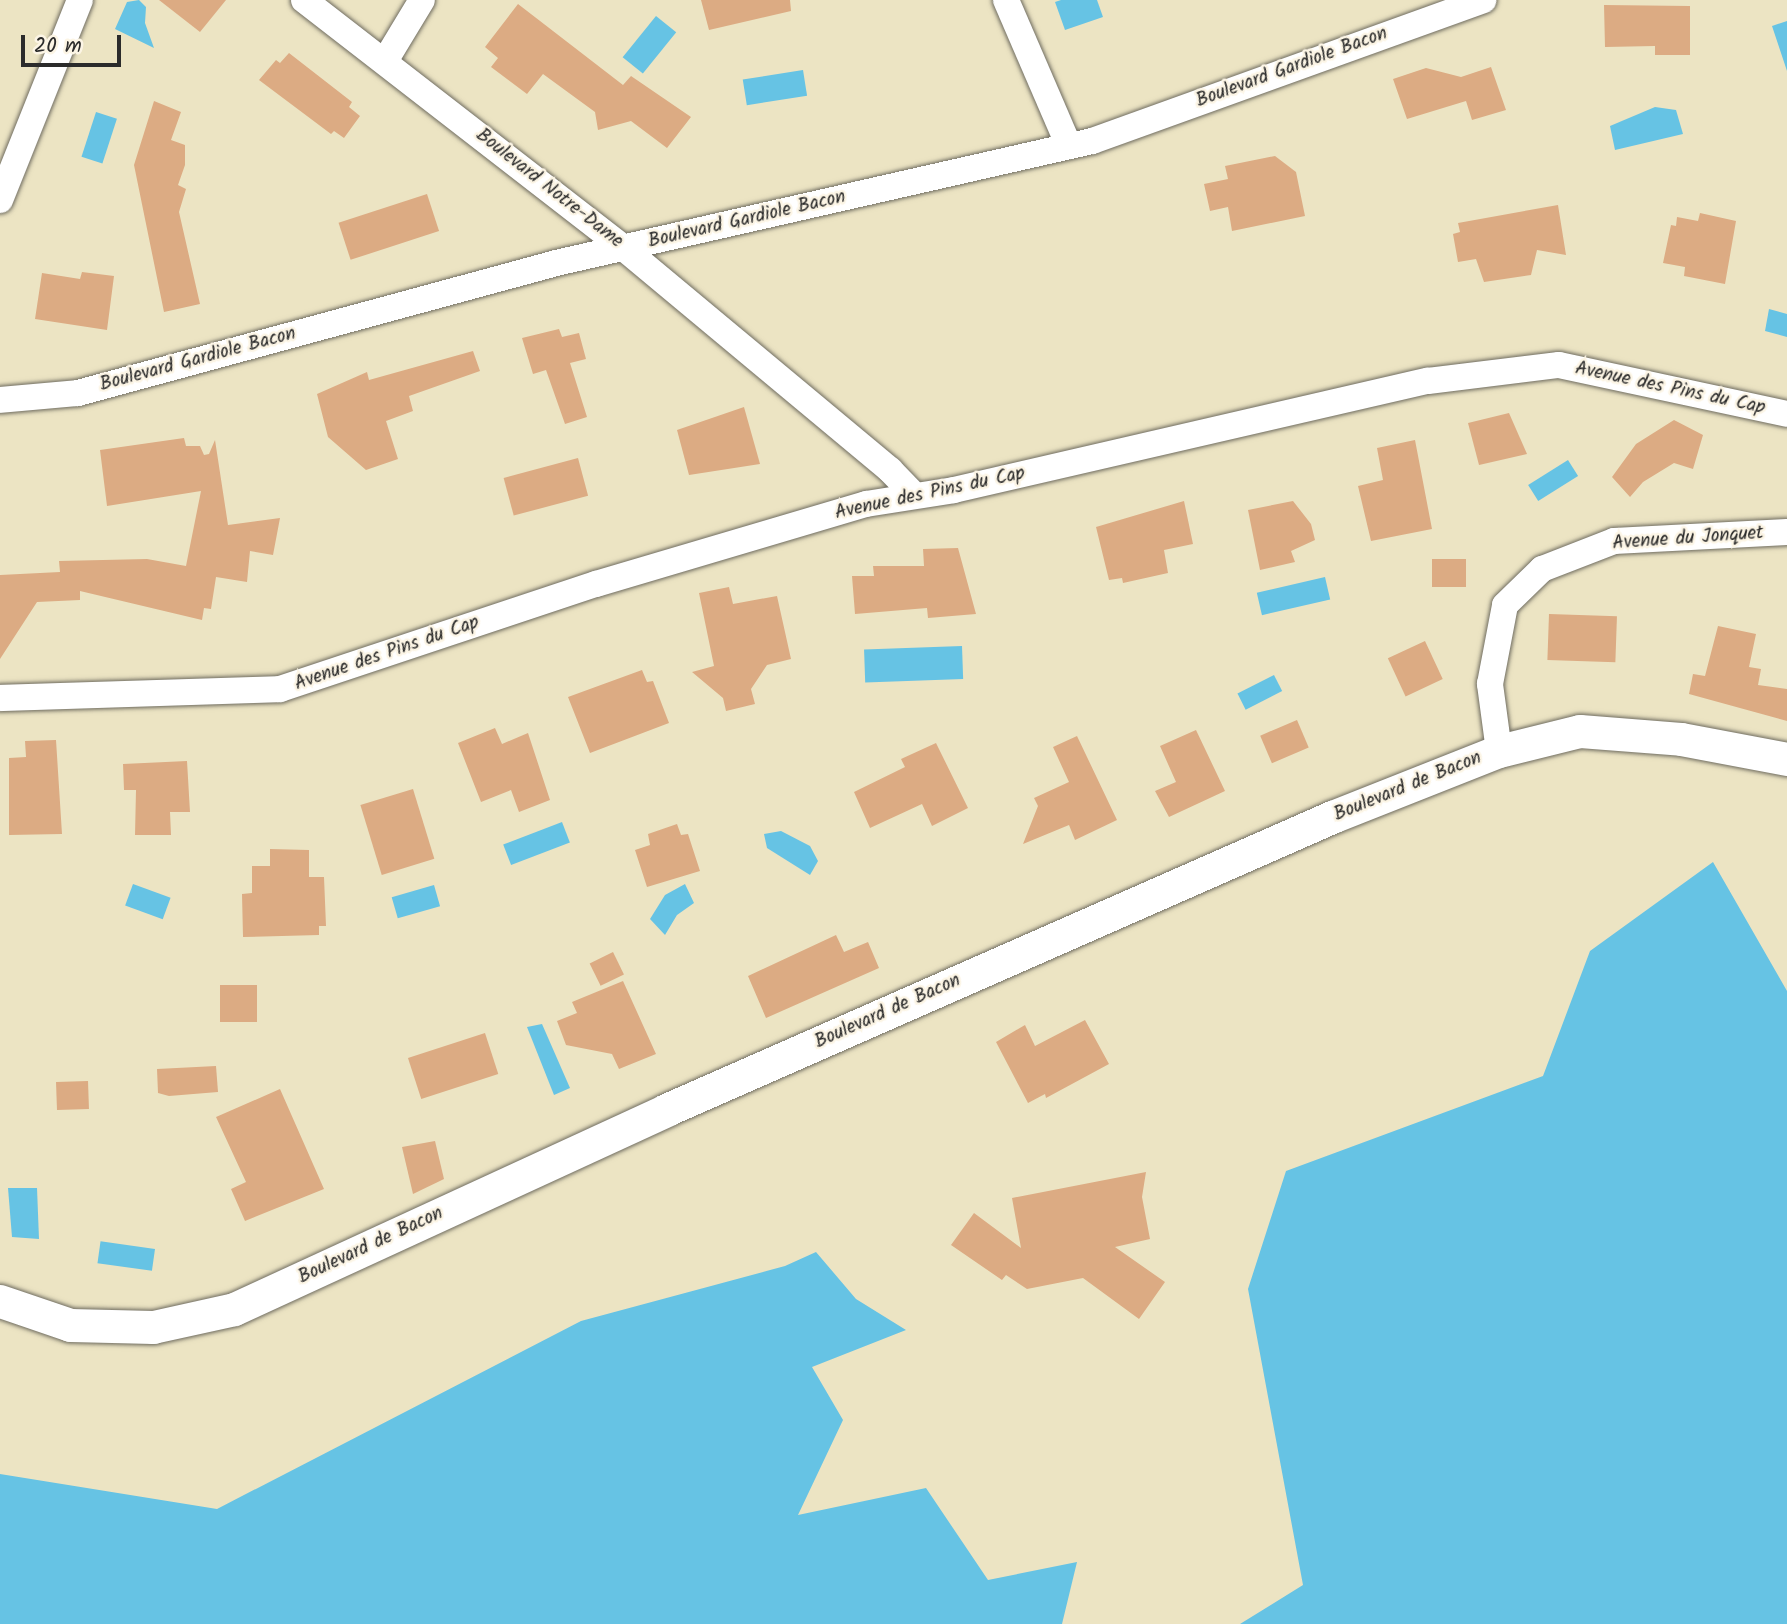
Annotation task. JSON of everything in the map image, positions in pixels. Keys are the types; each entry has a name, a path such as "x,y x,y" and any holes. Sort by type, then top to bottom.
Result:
{"street":[{"path":"0,200 80,0"},
{"name":"Boulevard Notre-Dame","path":"303,0 625,249 890,470 914,495"},
{"path":"385,61 422,0"},
{"path":"1006,0 1069,146"},
{"name":"Boulevard Gardiole Bacon","path":"0,400 78,393 556,263 1069,146 1483,0"},
{"name":"Avenue des Pins du Cap","path":"0,698 280,690 596,584 866,504 954,490 1428,381 1559,365 1787,414"},
{"name":"Avenue du Jonquet","path":"1499,751 1490,684 1505,605 1542,569 1614,541 1787,532"},
{"name":"Boulevard de Bacon","path":"0,1301 70,1325 153,1327 234,1309 756,1070 1332,817 1499,751 1580,731 1681,739 1787,759"}],"water":[{"path":"139,0 146,7 145,23 154,48 115,29 127,2"},
{"path":"1097,0 1103,17 1065,30 1055,2"},
{"path":"656,16 676,32 643,74 623,57"},
{"path":"1787,21 1787,71 1772,26"},
{"path":"803,70 807,96 747,105 743,80"},
{"path":"1655,107 1676,110 1683,134 1615,150 1610,126"},
{"path":"96,112 117,119 102,163 81,157"},
{"path":"1769,309 1787,314 1787,337 1765,331"},
{"path":"1568,460 1578,476 1538,501 1528,485"},
{"path":"1325,577 1330,599 1262,615 1257,593"},
{"path":"962,646 963,679 865,682 864,649"},
{"path":"1274,675 1282,691 1246,710 1237,694"},
{"path":"562,822 570,843 511,865 503,845"},
{"path":"781,831 810,846 818,861 810,875 767,848 764,834"},
{"path":"1713,862 1787,991 1787,1624 1240,1624 1303,1585 1248,1289 1286,1171 1543,1076 1590,951"},
{"path":"133,884 171,898 163,919 125,906"},
{"path":"685,884 694,903 677,915 665,935 650,919 665,895"},
{"path":"434,885 440,906 398,918 392,897"},
{"path":"542,1024 570,1088 554,1095 527,1027"},
{"path":"8,1188 37,1188 39,1239 12,1237"},
{"path":"101,1241 155,1249 152,1271 97,1263"},
{"path":"816,1252 856,1299 906,1330 812,1367 843,1420 798,1515 926,1488 988,1580 1077,1562 1062,1624 0,1624 0,1474 217,1509 581,1321 785,1266"}],"building":[{"path":"159,0 226,0 200,32"},
{"path":"701,0 790,0 791,11 709,30"},
{"path":"518,4 623,85 631,76 691,117 667,148 631,121 598,130 595,112 543,74 527,94 491,67 498,58 485,47"},
{"path":"1604,5 1690,6 1690,55 1655,55 1655,46 1605,47"},
{"path":"289,53 352,102 349,107 360,116 344,138 334,131 331,134 259,80 276,60 280,63"},
{"path":"1491,67 1506,110 1472,120 1466,101 1407,119 1393,79 1426,68 1461,77"},
{"path":"154,101 181,112 171,140 185,145 185,165 178,185 186,189 179,212 200,304 164,312 134,165"},
{"path":"1275,156 1296,172 1305,216 1232,231 1228,207 1210,211 1204,184 1228,179 1225,166"},
{"path":"427,194 439,231 351,260 339,223"},
{"path":"1558,205 1566,255 1537,250 1531,275 1484,282 1476,259 1458,262 1453,234 1460,232 1458,223"},
{"path":"1700,213 1736,221 1725,284 1684,276 1685,267 1663,263 1671,225 1676,226 1677,217 1698,221"},
{"path":"82,272 114,276 107,330 35,319 42,273 80,279"},
{"path":"559,329 562,337 579,333 586,359 570,363 587,417 565,424 546,370 533,374 522,338"},
{"path":"473,351 480,371 409,396 413,411 386,421 398,459 366,470 328,437 317,394 367,372 369,380"},
{"path":"744,407 760,464 689,475 677,430"},
{"path":"1509,413 1527,454 1479,465 1468,423"},
{"path":"1674,420 1703,435 1693,469 1674,463 1643,482 1630,497 1612,477 1636,444"},
{"path":"184,438 186,446 200,446 204,455 209,454 215,440 228,525 280,518 273,555 250,551 247,582 216,577 211,609 204,608 202,620 80,591 80,600 37,602 0,659 0,575 60,572 59,561 147,559 186,566 201,491 107,506 100,450"},
{"path":"1415,440 1432,529 1371,541 1358,486 1383,480 1377,448"},
{"path":"578,458 588,496 514,516 504,478"},
{"path":"1184,501 1193,544 1164,550 1168,573 1123,583 1122,578 1109,580 1096,527"},
{"path":"1293,501 1311,524 1315,540 1291,551 1295,562 1260,570 1248,510"},
{"path":"958,548 976,614 928,618 927,608 855,614 852,576 874,576 873,566 924,566 923,549"},
{"path":"1432,559 1466,559 1466,587 1432,587"},
{"path":"729,587 733,604 777,596 791,659 767,665 751,689 755,704 726,711 723,698 692,672 714,666 699,593"},
{"path":"1549,614 1617,616 1615,662 1547,660"},
{"path":"1718,626 1756,634 1749,667 1761,669 1758,685 1787,689 1787,721 1689,694 1693,674 1705,676"},
{"path":"1425,641 1443,679 1406,696 1388,658"},
{"path":"642,670 647,682 653,681 669,723 590,753 568,697"},
{"path":"1297,720 1309,748 1272,763 1260,736"},
{"path":"495,728 502,744 528,733 550,800 519,812 511,790 481,802 458,743"},
{"path":"1196,730 1225,791 1169,817 1155,791 1176,782 1160,746"},
{"path":"1077,736 1117,820 1075,840 1069,825 1023,844 1038,806 1034,798 1069,782 1053,747"},
{"path":"56,740 62,834 9,835 9,758 26,757 25,741"},
{"path":"936,743 968,808 932,826 922,804 870,828 854,792 905,767 901,759"},
{"path":"187,761 190,812 170,812 171,835 135,835 136,790 124,790 123,764"},
{"path":"413,789 434,859 382,875 360,805"},
{"path":"677,824 681,835 688,834 700,871 647,887 635,850 650,845 648,834"},
{"path":"270,849 309,850 309,877 324,877 326,926 319,926 319,935 243,937 242,894 252,893 252,866 270,866"},
{"path":"836,935 844,952 868,942 879,968 766,1018 748,976"},
{"path":"613,952 624,974 601,986 590,963"},
{"path":"623,981 656,1054 619,1069 612,1054 566,1045 557,1021 577,1013 572,1002"},
{"path":"220,985 257,985 257,1022 220,1022"},
{"path":"1085,1020 1109,1064 1046,1098 1045,1094 1028,1103 996,1042 1025,1025 1035,1046"},
{"path":"485,1033 498,1074 421,1099 408,1058"},
{"path":"216,1066 218,1092 169,1096 158,1093 157,1069"},
{"path":"88,1081 89,1109 57,1110 56,1082"},
{"path":"280,1089 324,1189 245,1221 231,1189 246,1182 216,1117"},
{"path":"435,1141 444,1179 413,1194 402,1147"},
{"path":"1146,1172 1142,1197 1150,1239 1115,1247 1165,1282 1139,1319 1083,1278 1027,1289 1006,1275 1002,1280 951,1245 974,1213 1021,1248 1012,1198"}]}
